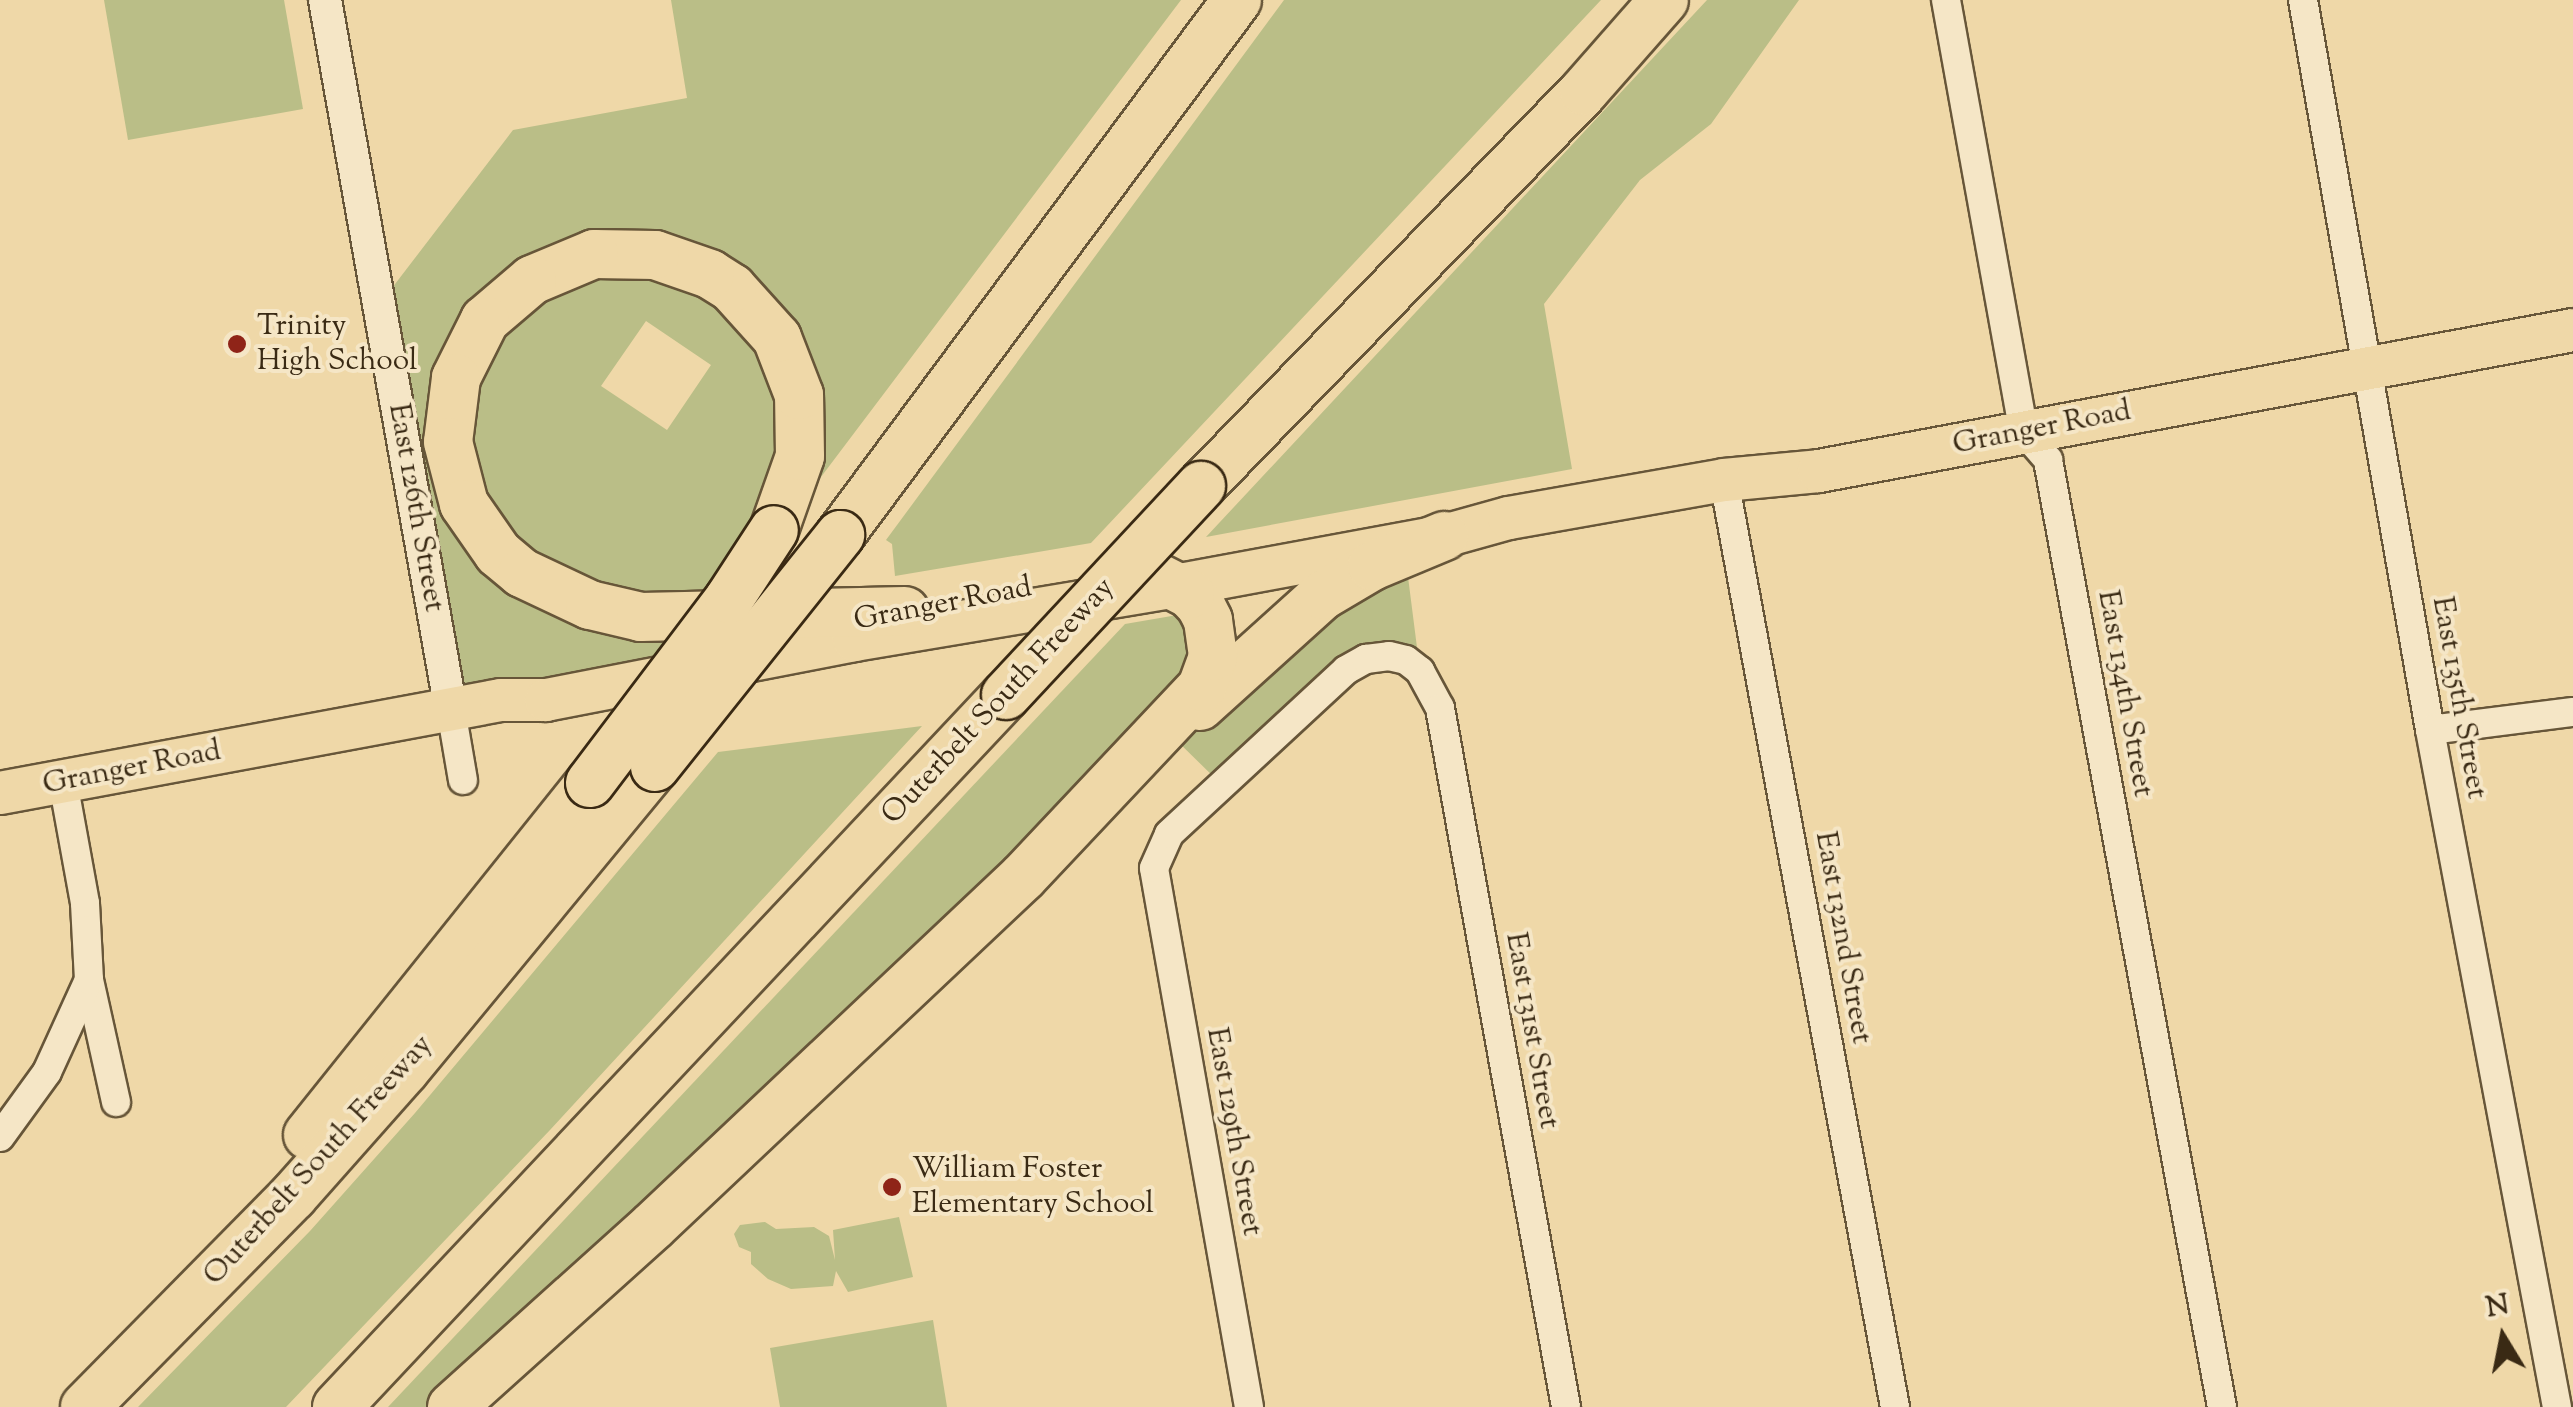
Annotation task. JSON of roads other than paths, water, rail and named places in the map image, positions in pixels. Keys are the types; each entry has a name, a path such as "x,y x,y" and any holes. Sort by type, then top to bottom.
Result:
{"highway":[{"name":"Outerbelt South Freeway","path":"85,1407 293,1196 404,1070 655,767 840,535 1237,0"},
{"name":"Outerbelt South Freeway","path":"336,1407 1201,486 1584,91 1664,0"},
{"path":"164,1331 334,1100 590,783 729,599 774,530 800,456 799,395 777,338 732,288 697,268 656,254 594,254 532,280 486,320 456,378 448,442 464,504 498,553 522,573 590,605 641,617 905,610"},
{"path":"1101,796 1296,616 1347,580 1444,536"},
{"path":"452,1407 1023,878 1202,687 1213,656 1208,620 1190,594 1157,577"}],"main road":[{"name":"Granger Road","path":"0,793 451,710 500,700 544,682 905,610 1444,536 1509,518 1724,480 1819,471 2573,330"},
{"name":"Granger Road","path":"500,700 546,700 854,640 1451,514 1509,518"}],"street":[{"name":"East 126th Street","path":"325,0 463,780"},
{"name":"East 134th Street","path":"1946,0 2024,432 2048,460 2222,1407"},
{"name":"East 135th Street","path":"2303,0 2430,730 2557,1407"},
{"name":"East 132nd Street","path":"1724,480 1896,1407"},
{"name":"East 129th Street","path":"1250,1407 1154,868 1168,834 1346,670 1366,658 1389,656 1406,660 1420,671"},
{"name":"East 131st Street","path":"1420,671 1440,708 1566,1407"},
{"path":"2430,730 2573,712"},
{"path":"63,782 85,903 89,980 116,1102"},
{"path":"0,1137 47,1072 89,980"}],"place":[{"name":"Trinity High School","path":"237,344"},
{"name":"William Foster Elementary School","path":"892,1187"}]}
